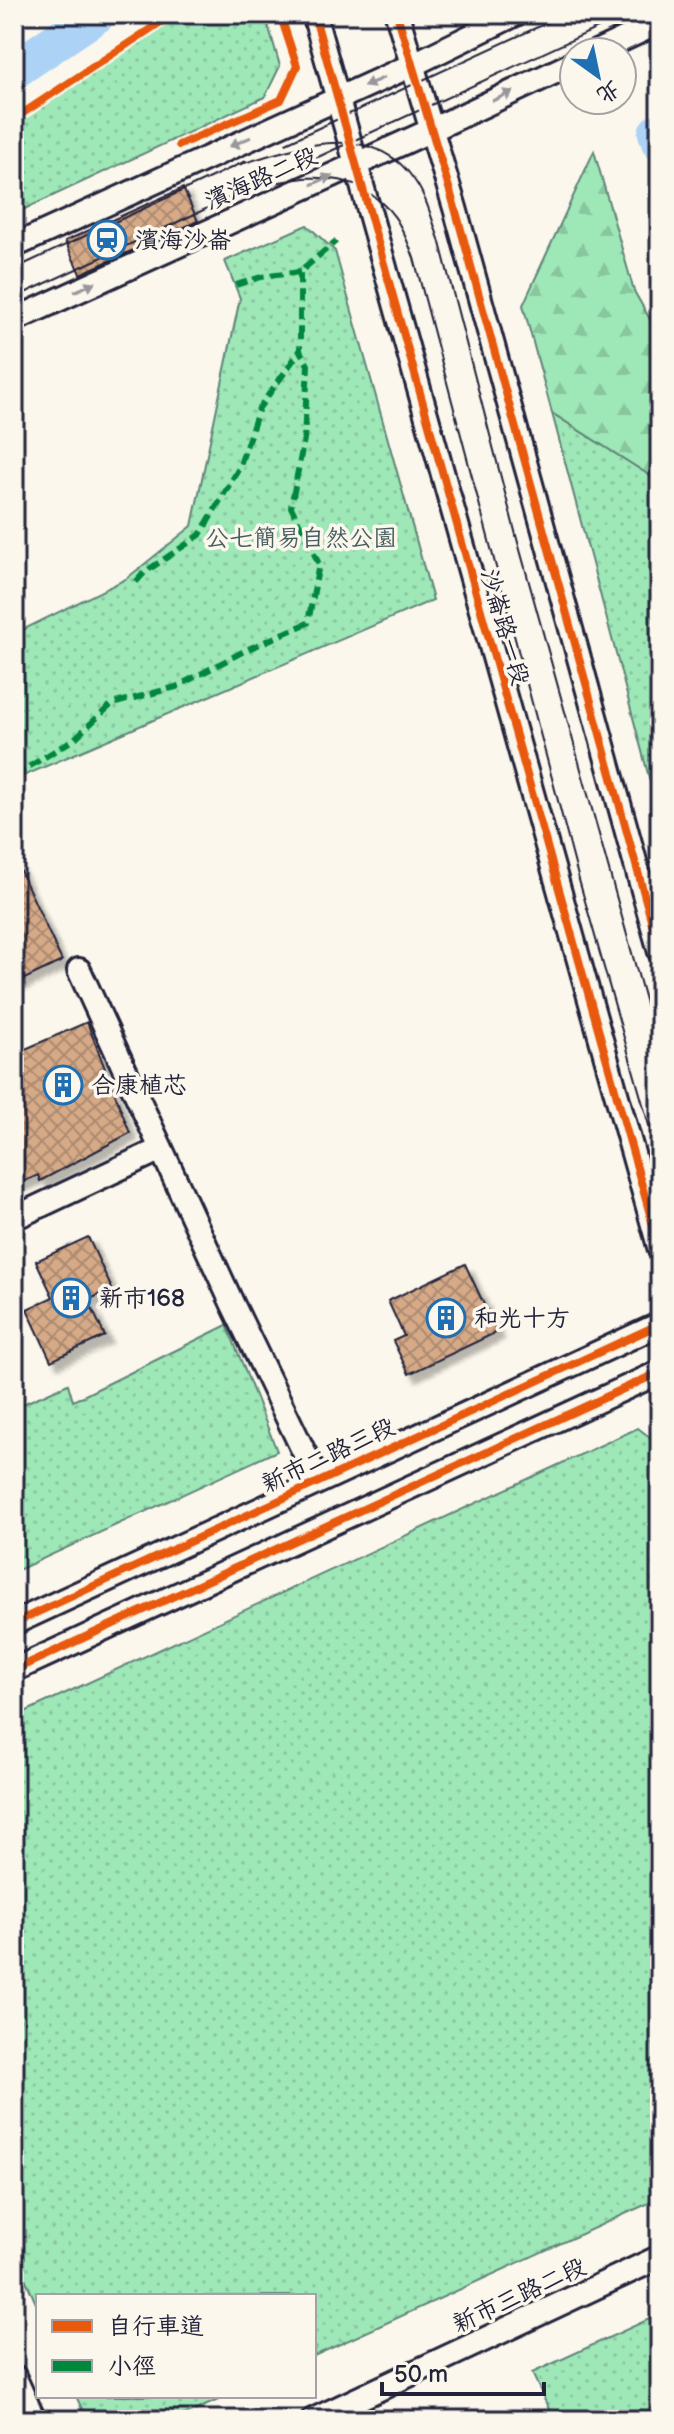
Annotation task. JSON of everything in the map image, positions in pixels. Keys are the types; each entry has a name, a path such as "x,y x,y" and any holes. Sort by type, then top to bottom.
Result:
{"street":[{"name":"沙崙路一段","path":"314,14 660,1250"},
{"path":"397,14 433,130 660,952"},
{"name":"濱海路二段","path":"14,246 412,65 516,14"},
{"path":"630,36 660,22"},
{"name":"濱海路二段","path":"14,320 558,71"},
{"path":"79,970 318,1481"},
{"path":"14,1218 161,1149"},
{"name":"新市二路三段","path":"14,1623 660,1324"},
{"path":"14,1670 660,1372"},
{"name":"新市三路二段","path":"313,2420 660,2257"},
{"path":"14,2376 34,2420"}],"green space":[{"path":"179,14 265,14 280,66 265,97 14,214 14,125"},
{"path":"594,151 634,291 660,337 660,482 552,413 523,305"},
{"name":"公七簡易自然公園","path":"307,225 335,251 433,600 14,780 14,634 126,579 192,526 240,298 225,261"},
{"path":"552,413 660,482 660,819"},
{"path":"227,1325 277,1451 14,1572 14,1408 68,1384 73,1401"},
{"path":"638,1428 660,1445 660,2198 316,2355 316,2294 36,2294 36,2303 14,2253 14,1717"},
{"path":"660,2314 660,2420 554,2420 532,2373"},
{"path":"77,2398 223,2398 174,2420 87,2420"}],"building":[{"path":"183,188 198,221 80,274 65,241"},
{"path":"14,857 62,961 14,984"},
{"name":"合康植芯","path":"87,1022 130,1133 40,1181 38,1175 14,1186 14,1054"},
{"name":"新市168","path":"88,1237 112,1289 88,1300 105,1336 51,1361 27,1309 53,1297 36,1261"},
{"name":"和光十方","path":"465,1264 497,1332 409,1374 393,1341 404,1336 388,1301"}],"waterway":[{"path":"14,70 97,14"},
{"path":"657,133 660,142"}],"tram line":[{"path":"286,143 566,14"},
{"path":"279,175 628,14"},
{"path":"238,165 309,146 356,144 378,150 398,162 423,195 439,239 517,539 660,1054"},
{"path":"14,269 246,161"},
{"path":"243,191 304,178 348,182 365,188 360,187 381,202 405,235 414,258 579,880 660,1164"},
{"path":"14,298 253,187"}],"marked path":[{"path":"14,776 74,739 112,704 176,687 248,649 308,623 319,564 291,507 304,439 308,365 300,351 300,272 336,241"},
{"path":"236,285 261,277 300,272"},
{"path":"136,582 145,572 200,535 239,468 259,408 300,351"}],"cycle path":[{"path":"14,119 173,14"},
{"path":"179,145 281,100 297,66 280,14"},
{"path":"314,14 660,1250"},
{"path":"397,14 455,208 660,952"},
{"path":"14,1623 660,1324"},
{"path":"14,1670 660,1372"}],"place":[{"name":"濱海沙崙","path":"107,240"},
{"name":"合康植芯","path":"63,1085"},
{"name":"新市168","path":"71,1298"},
{"name":"和光十方","path":"446,1318"}]}
